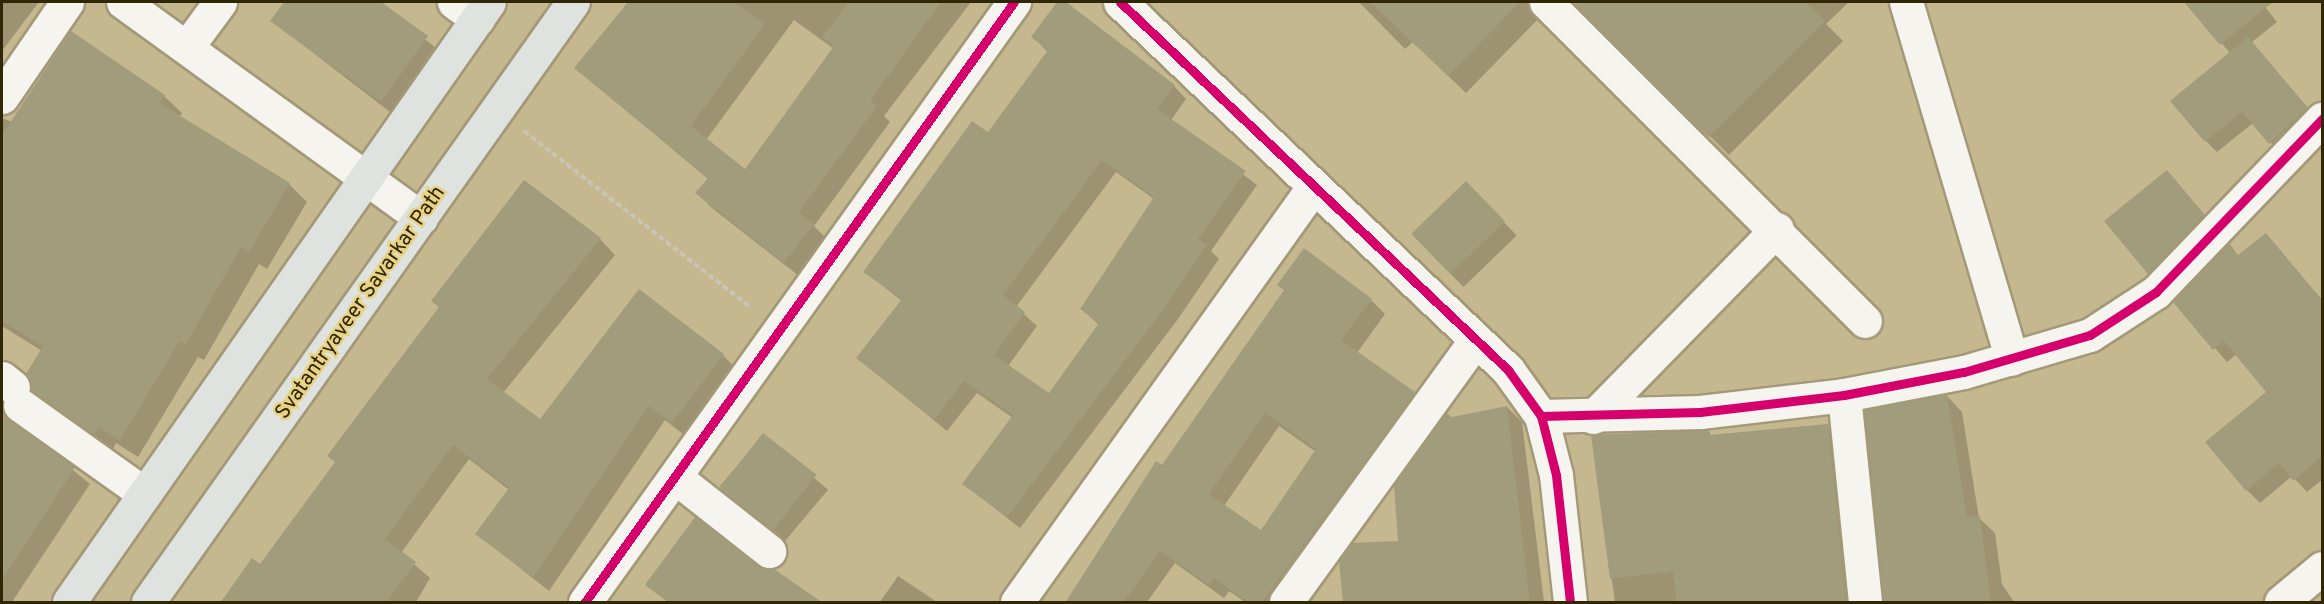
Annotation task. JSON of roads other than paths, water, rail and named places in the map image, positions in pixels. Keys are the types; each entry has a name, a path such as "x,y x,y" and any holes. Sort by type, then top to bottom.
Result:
{"main road":[{"name":"Svatantryaveer Savarkar Path","path":"148,603 573,2"},
{"path":"69,603 366,173 473,7"}],"street":[{"path":"2,98 67,2"},
{"path":"123,2 366,173 422,218"},
{"path":"187,47 220,2"},
{"path":"585,603 1014,2"},
{"path":"1120,2 1508,370 1541,416 1556,475 1570,603"},
{"path":"1546,2 1777,229 1865,321"},
{"path":"1906,2 2022,357"},
{"path":"1541,416 1593,417 1700,412 1844,395 2022,357 2090,335 2156,292 2322,119"},
{"path":"1017,603 1314,186"},
{"path":"1593,417 1777,229"},
{"path":"1286,603 1476,340"},
{"path":"12,390 145,494"},
{"path":"1844,395 1865,603"},
{"path":"675,477 769,551"},
{"path":"2281,603 2322,568"}]}
